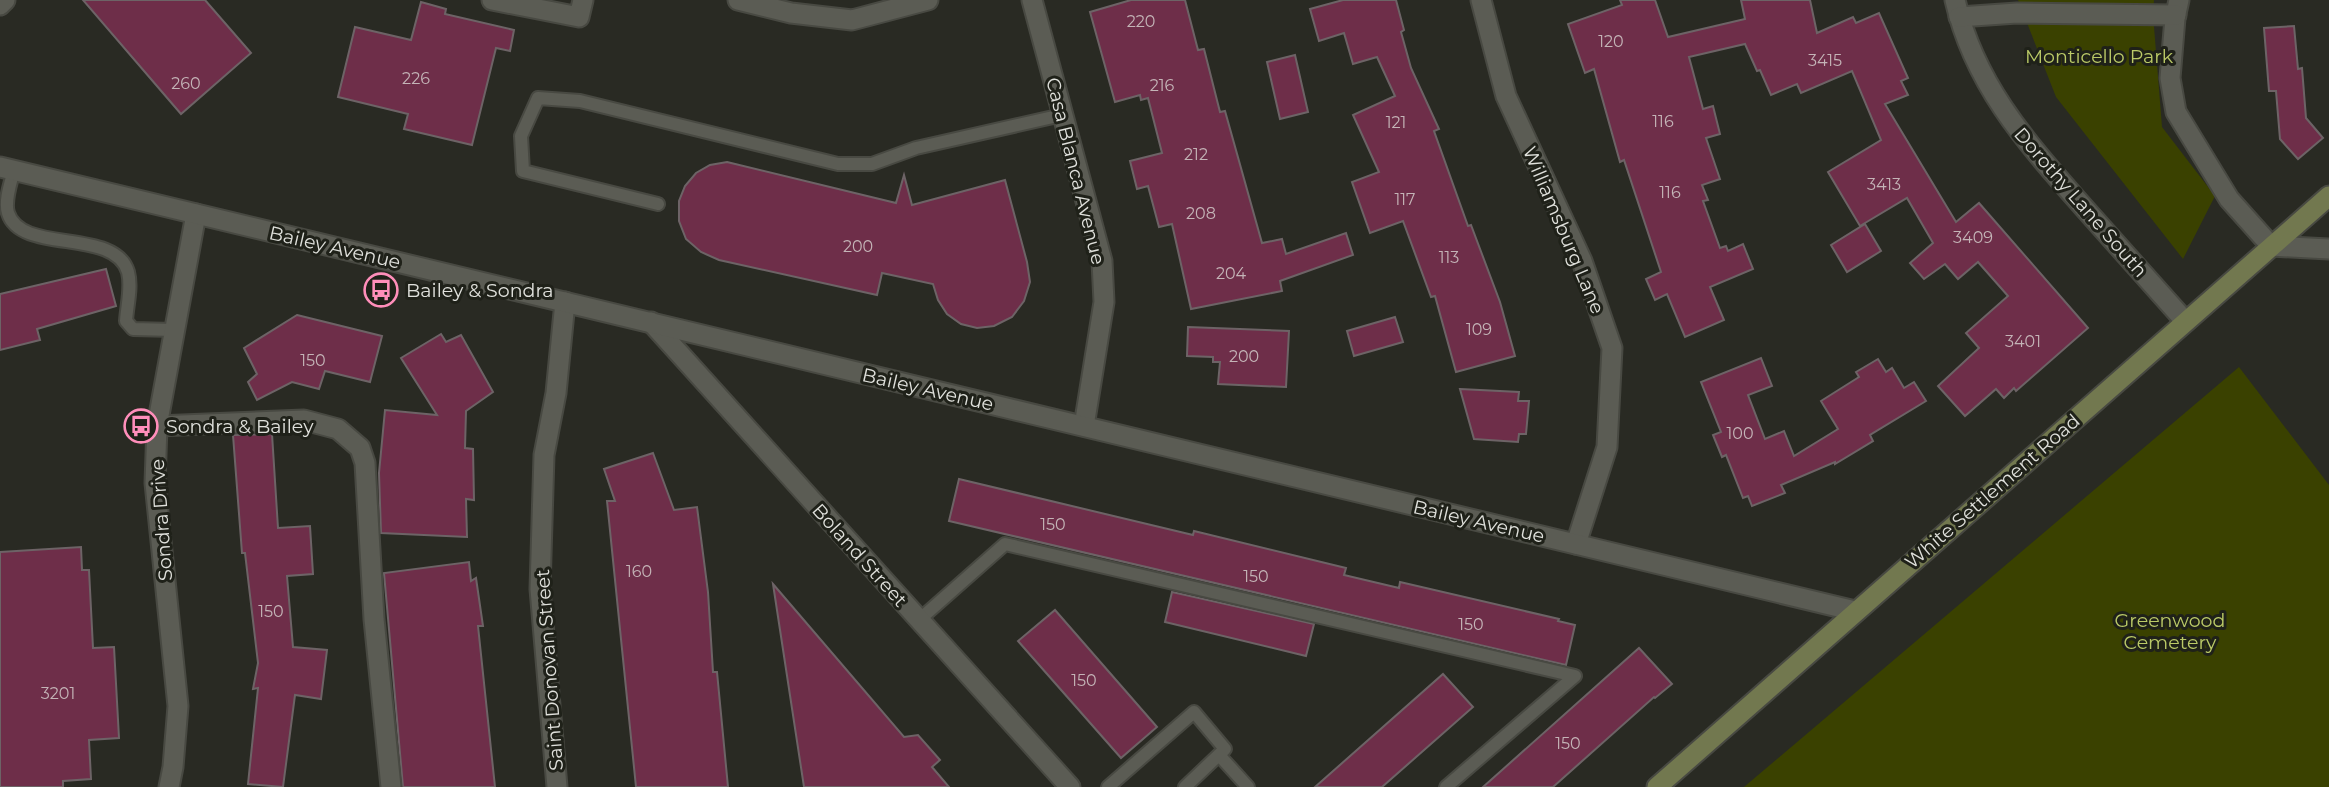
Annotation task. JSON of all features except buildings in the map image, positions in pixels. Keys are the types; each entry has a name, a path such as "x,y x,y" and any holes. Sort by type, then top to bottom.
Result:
{"main road":[{"name":"White Settlement Road","path":"1657,787 2329,196"}],"street":[{"path":"0,5 5,0"},
{"path":"492,0 581,9"},
{"path":"738,0 791,13 852,20 928,0"},
{"name":"Casa Blanca Avenue","path":"1032,0 1102,261 1104,302 1084,426"},
{"name":"Williamsburg Lane","path":"1481,0 1506,96 1582,261 1612,348 1607,447 1576,544"},
{"path":"1957,8 2017,13 2178,8 2170,78 2176,112 2230,199 2271,246 2329,249"},
{"name":"Dorothy Lane South","path":"1957,8 1983,79 2026,142 2185,321"},
{"name":"Bailey Avenue","path":"7,168 1855,611"},
{"name":"Sondra Drive","path":"169,787 178,706 155,483 158,426 196,214"},
{"name":"Saint Donovan Street","path":"557,787 540,589 544,455 556,393 565,302"},
{"name":"Boland Street","path":"651,322 1070,787"},
{"path":"158,426 304,420 338,429 360,448 365,463 374,619 391,787"}],"lane":[{"path":"658,204 523,171 521,136 538,98 580,101 838,164 872,164 916,148 1062,115"},
{"path":"7,168 6,210 12,223 24,232 94,247 115,255 127,268 130,283 126,321 133,329 174,330"},
{"path":"919,620 1005,544 1575,676 1446,787"},
{"path":"1108,787 1194,712 1225,749 1185,787"},
{"path":"1219,755 1248,787"}],"green space":[{"name":"Monticello Park","path":"2018,0 2154,0 2162,127 2215,196 2183,259 2056,97"},
{"name":"Greenwood Cemetery","path":"2239,367 2329,485 2329,787 1744,787"}],"place":[{"name":"Bailey & Sondra","path":"381,290"},
{"name":"Sondra & Bailey","path":"141,426"}]}
